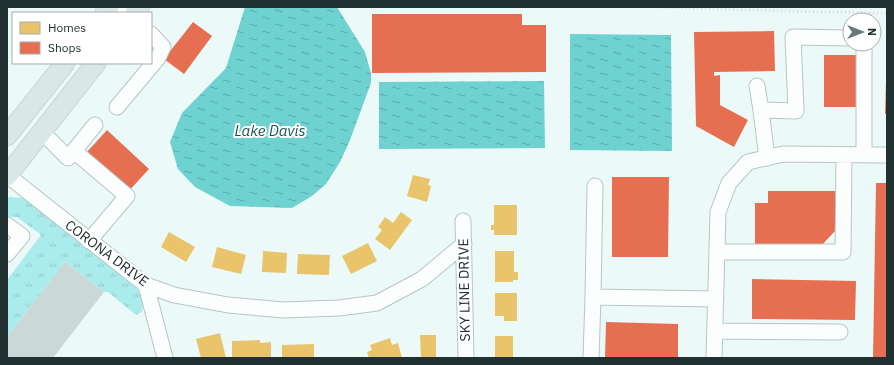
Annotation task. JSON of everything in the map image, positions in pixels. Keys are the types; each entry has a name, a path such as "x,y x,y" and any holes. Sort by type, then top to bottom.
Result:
{"main road":[{"path":"7,136 64,64"},
{"path":"7,176 95,64"}],"street":[{"path":"117,107 158,58 163,47 152,35"},
{"path":"761,110 796,111 793,37 842,38"},
{"path":"864,52 864,155"},
{"path":"757,86 767,158"},
{"path":"42,132 68,158 95,126"},
{"path":"74,150 127,196 88,241"},
{"path":"714,358 718,212 729,183 748,162 783,154 887,155"},
{"path":"717,252 843,252 844,155"},
{"name":"CORONA DRIVE","path":"7,176 146,285 174,295 228,305 283,310 339,308 377,303 422,279 464,244"},
{"path":"592,358 595,186"},
{"name":"SKY LINE DRIVE","path":"463,222 466,358"},
{"path":"7,225 22,236 7,254"},
{"path":"146,285 165,358"},
{"path":"593,297 716,299"},
{"path":"715,331 840,332"}],"path":[{"path":"653,7 887,13"}],"green space":[{"path":"9,197 24,198 129,279 144,298 142,312 136,315 108,292 104,292 65,262 7,337 7,280 41,235 17,217 7,217 7,199"}],"water":[{"name":"Lake Davis","path":"245,7 337,7 365,52 371,73 371,83 350,140 340,162 326,184 312,196 292,208 230,206 195,187 178,169 170,142 182,113 226,68"},
{"path":"570,34 671,35 672,151 570,150"},
{"path":"544,81 545,148 379,149 379,82"}],"building: Homes":[{"path":"413,175 430,179 428,185 431,186 427,202 407,196"},
{"path":"494,205 517,205 517,235 494,235 494,230 491,230 491,225 494,225"},
{"path":"401,212 412,220 390,250 375,239 382,230 378,227 385,217 393,223"},
{"path":"169,232 195,247 186,262 161,247"},
{"path":"368,243 377,261 351,274 342,256"},
{"path":"217,247 246,255 241,274 212,267"},
{"path":"263,251 287,253 286,273 262,272"},
{"path":"495,251 514,251 514,272 518,272 518,280 513,280 513,282 495,282"},
{"path":"298,254 330,255 329,275 297,274"},
{"path":"495,293 517,293 517,321 504,321 504,316 495,316"},
{"path":"220,333 226,358 201,358 196,339"},
{"path":"420,335 436,335 436,358 421,358"},
{"path":"495,336 513,336 513,358 495,358"},
{"path":"390,338 392,345 398,343 402,358 369,358 367,352 372,350 370,345"},
{"path":"260,340 260,343 271,342 271,358 232,358 232,341"},
{"path":"314,344 314,358 282,358 282,345"}],"building: Shops":[{"path":"372,14 522,14 522,25 546,25 546,72 372,73"},
{"path":"193,22 212,36 184,74 164,59"},
{"path":"774,31 775,71 714,72 714,76 720,75 720,105 748,120 734,147 696,126 694,32"},
{"path":"824,55 860,55 860,107 824,107"},
{"path":"886,81 887,114 885,114"},
{"path":"107,130 149,169 128,192 86,153"},
{"path":"612,177 669,177 668,257 612,257"},
{"path":"876,183 887,183 887,358 873,358"},
{"path":"768,191 835,191 835,231 821,246 755,246 755,203 768,203"},
{"path":"752,279 856,281 855,320 752,319"},
{"path":"606,322 678,324 678,358 605,358"}],"building: Other":[{"path":"65,262 104,292 53,358 7,358 7,337"}]}
